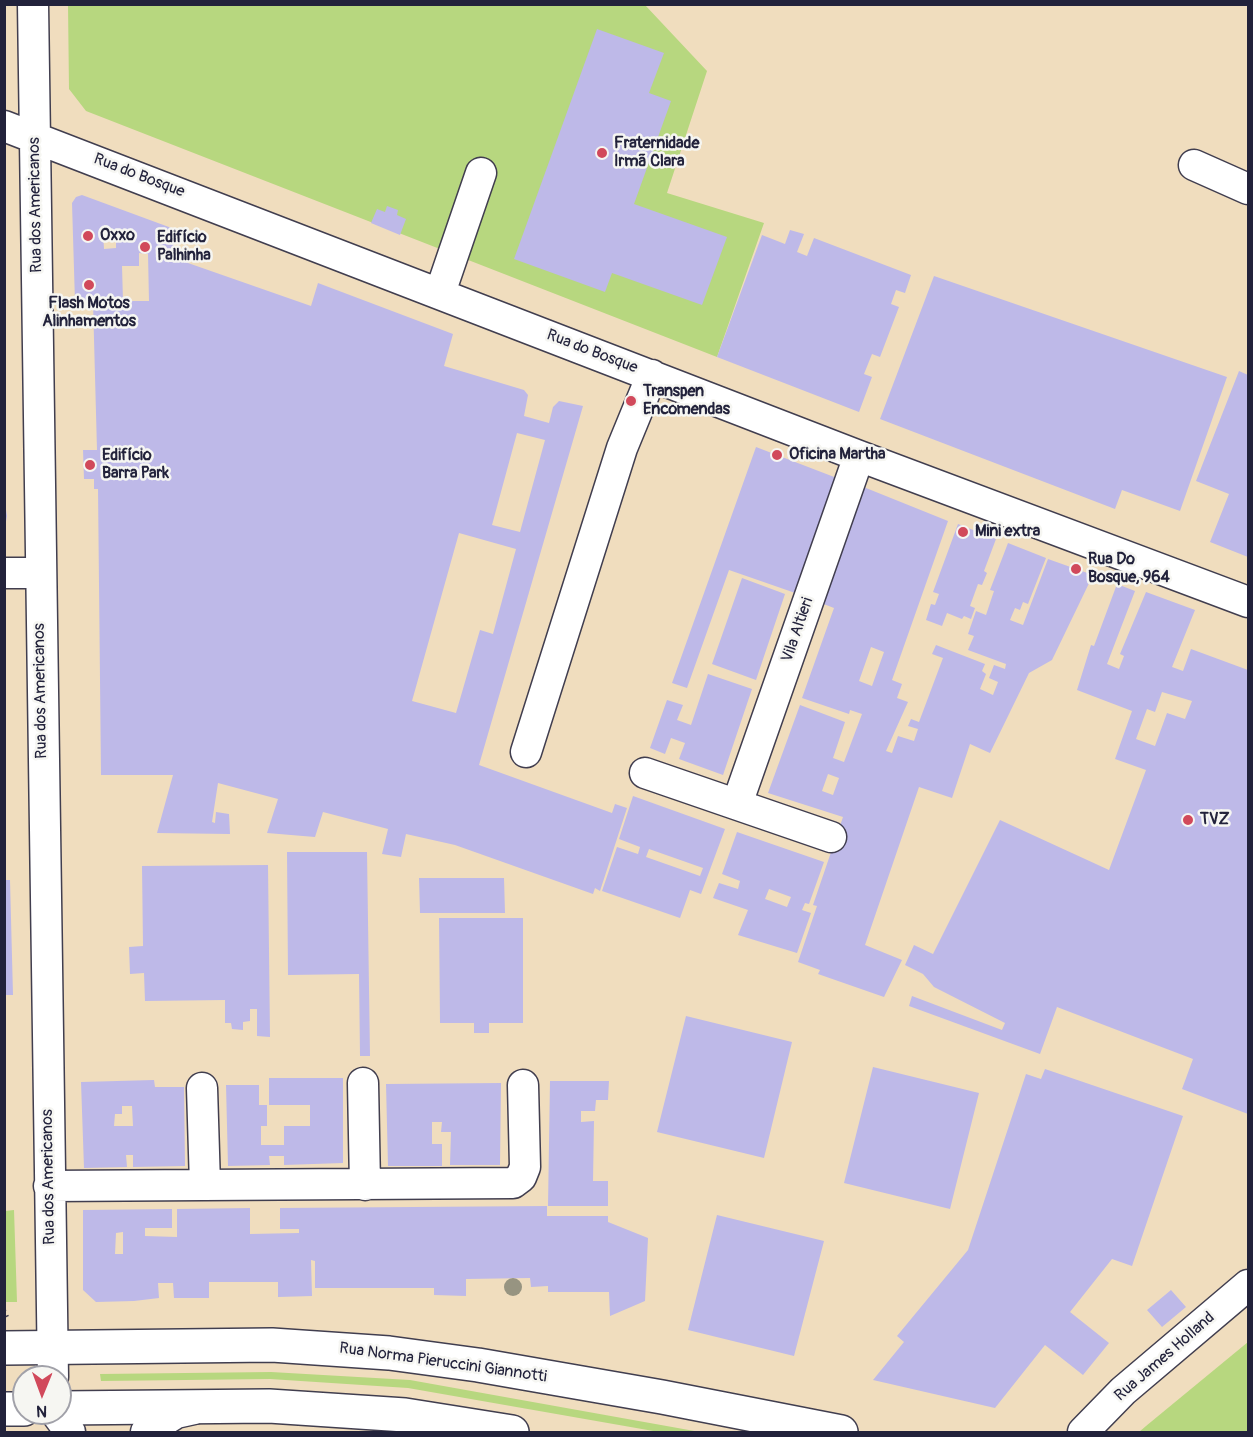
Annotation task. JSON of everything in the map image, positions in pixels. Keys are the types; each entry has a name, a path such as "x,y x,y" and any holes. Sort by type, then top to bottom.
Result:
{"main road":[{"name":"Rua Norma Pieruccini Giannotti","path":"4,1348 53,1363 272,1345 389,1353 478,1365 662,1397 842,1432"},
{"path":"72,1408 269,1406 405,1415 512,1432"}],"street":[{"name":"Rua dos Americanos","path":"33,4 48,1186 53,1363"},
{"name":"Rua do Bosque","path":"4,126 35,136 859,456 1248,602"},
{"path":"1194,165 1248,189"},
{"path":"440,293 481,173"},
{"path":"526,752 622,448 652,375"},
{"name":"Vila Altieri","path":"737,804 859,456"},
{"path":"4,573 40,573"},
{"path":"645,773 831,837"},
{"path":"363,1083 364,1185"},
{"path":"48,1186 364,1185 517,1181 525,1167 523,1086"},
{"path":"202,1088 205,1185"},
{"name":"Rua James Holland","path":"1083,1432 1123,1391 1248,1285"},
{"path":"146,1432 176,1413 204,1407"}],"green space":[{"path":"68,5 645,5 707,71 667,193 764,223 717,357 86,111 69,89"},
{"path":"14,1210 17,1302 5,1302 5,1211"},
{"path":"1248,1342 1248,1432 1139,1432 1146,1426"},
{"path":"271,1372 410,1380 700,1432 659,1432 408,1388 270,1379 101,1381 100,1374"}],"building":[{"name":"Fraternidade Irmã Clara","path":"597,29 664,53 649,93 671,101 634,204 727,237 702,305 612,273 605,292 514,259"},
{"path":"82,195 177,230 171,255 188,263 311,306 318,283 453,334 444,366 524,390 528,395 524,416 549,423 553,407 559,401 583,406 479,765 612,813 615,804 627,808 600,891 595,888 593,894 455,845 406,834 401,857 382,854 388,829 323,812 315,837 267,833 278,799 218,783 212,822 215,823 216,812 229,814 230,834 157,833 173,775 101,775 98,489 94,489 94,479 84,479 83,450 97,450 93,302 75,302 72,203 76,197","holes":["103,232 116,232 116,248 104,249","139,253 148,254 149,301 123,301 122,266 139,266","517,433 545,440 520,532 492,525","459,533 516,549 493,634 480,630 456,713 412,701"]},
{"path":"387,206 398,210 397,215 406,219 400,235 371,223 377,209 385,212"},
{"path":"790,230 804,234 797,252 807,256 814,238 911,275 905,293 896,290 891,304 899,307 880,357 872,354 864,374 872,377 859,412 717,357 762,235 785,244"},
{"path":"934,276 1227,377 1180,511 1122,490 1115,509 880,419"},
{"path":"1239,371 1248,375 1248,557 1210,542 1229,494 1196,481"},
{"path":"756,447 842,480 801,595 729,570 687,688 672,683"},
{"path":"861,486 948,521 892,680 902,684 897,698 908,702 886,751 892,753 898,736 914,741 918,729 908,726 911,719 919,722 943,658 932,654 936,645 985,664 982,671 986,674 980,689 993,695 998,682 989,678 994,665 1005,669 1006,664 968,650 974,636 968,634 976,611 986,615 994,591 990,590 1008,543 1046,558 1028,604 1023,602 1020,610 1015,608 1010,620 1023,625 1048,559 1093,575 1052,660 1029,673 990,753 970,744 952,798 919,787 865,945 902,960 884,997 818,974 820,970 798,962 817,906 813,905 843,817 768,793 800,705 845,722 833,758 844,762 862,714 850,710 849,714 802,698 834,608 821,603","holes":["871,647 884,652 872,686 859,681","828,774 839,778 833,795 822,791"]},
{"path":"4,497 7,516 4,533"},
{"path":"958,524 996,539 984,571 987,573 982,585 978,584 970,606 975,608 971,619 964,616 962,619 947,613 942,626 926,620 931,604 935,605 939,594 933,592"},
{"path":"742,578 785,594 756,680 712,664"},
{"path":"1117,584 1135,591 1107,664 1119,669 1124,656 1120,654 1146,592 1195,610 1172,667 1183,671 1191,649 1248,670 1248,1114 1182,1089 1193,1059 1057,1007 1040,1054 909,1006 912,996 1002,1030 1005,1023 934,987 923,974 905,965 914,945 933,954 1000,820 1109,870 1146,770 1115,759 1132,711 1077,690 1091,645 1094,646","holes":["1162,692 1192,701 1185,719 1167,713 1155,746 1136,739 1147,709 1155,712"]},
{"path":"708,674 752,689 723,775 679,759 685,743 671,738 665,754 650,748 667,700 683,705 677,720 691,725"},
{"path":"633,796 725,829 701,894 690,890 680,918 602,891 617,847 638,854 640,847 619,839","holes":["649,849 703,868 700,876 646,857"]},
{"path":"737,832 824,862 809,904 805,903 802,910 811,913 797,953 738,935 748,910 713,898 719,883 738,889 740,881 722,874","holes":["769,889 791,897 787,907 765,899"]},
{"path":"287,852 367,852 370,1056 360,1056 359,974 288,975"},
{"path":"268,865 270,1037 257,1036 257,1009 250,1009 250,1021 243,1022 243,1030 232,1029 231,1023 225,1023 225,1000 145,1001 144,973 130,974 129,947 143,946 142,866"},
{"path":"419,878 504,878 505,913 420,913"},
{"path":"4,880 10,880 13,995 4,995"},
{"path":"439,918 523,918 523,1023 489,1023 489,1033 474,1033 474,1023 440,1023"},
{"path":"686,1016 792,1042 764,1158 657,1132"},
{"path":"873,1067 979,1093 950,1209 844,1183"},
{"path":"1045,1069 1183,1116 1132,1266 1112,1259 1070,1312 1109,1343 1083,1375 1045,1345 995,1408 873,1380 904,1342 897,1336 968,1250 1026,1074 1041,1079"},
{"path":"269,1078 343,1078 343,1163 284,1165 284,1156 269,1156 270,1165 228,1166 226,1085 259,1085 259,1105 267,1105 267,1126 261,1126 261,1145 284,1145 284,1126 310,1126 310,1105 269,1105"},
{"path":"154,1080 155,1087 184,1087 185,1166 133,1167 133,1155 126,1155 127,1167 84,1168 81,1082","holes":["122,1106 132,1106 133,1126 114,1126 115,1114 122,1114"]},
{"path":"550,1081 609,1081 608,1100 596,1100 595,1111 581,1111 581,1122 594,1121 593,1181 608,1181 608,1206 548,1206"},
{"path":"501,1083 500,1165 450,1165 451,1132 441,1132 442,1122 432,1122 432,1144 442,1144 442,1166 388,1166 386,1084"},
{"path":"547,1206 547,1216 608,1216 608,1222 648,1238 645,1301 610,1316 609,1292 548,1292 548,1286 531,1287 530,1278 466,1279 466,1296 434,1295 434,1288 315,1288 315,1261 311,1260 312,1296 278,1297 278,1282 209,1282 209,1298 174,1298 173,1283 158,1283 159,1298 134,1301 96,1302 83,1290 83,1210 172,1209 172,1228 145,1228 145,1236 177,1237 177,1209 250,1208 250,1234 299,1233 299,1229 280,1229 280,1208","holes":["123,1232 123,1254 115,1254 116,1233"]},
{"path":"717,1215 824,1241 794,1356 688,1330"},
{"path":"1171,1290 1186,1307 1162,1327 1147,1310"}],"place":[{"name":"Fraternidade Irmã Clara","path":"602,153"},
{"name":"Oxxo","path":"88,236"},
{"name":"Edifício Palhinha","path":"145,247"},
{"name":"Flash Motos Alinhamentos","path":"89,285"},
{"name":"Transpen Encomendas","path":"631,401"},
{"name":"Oficina Martha","path":"777,455"},
{"name":"Edifício Barra Park","path":"90,465"},
{"name":"Mini extra","path":"963,532"},
{"name":"Rua Do Bosque, 964","path":"1076,569"},
{"name":"TVZ","path":"1188,820"}]}
